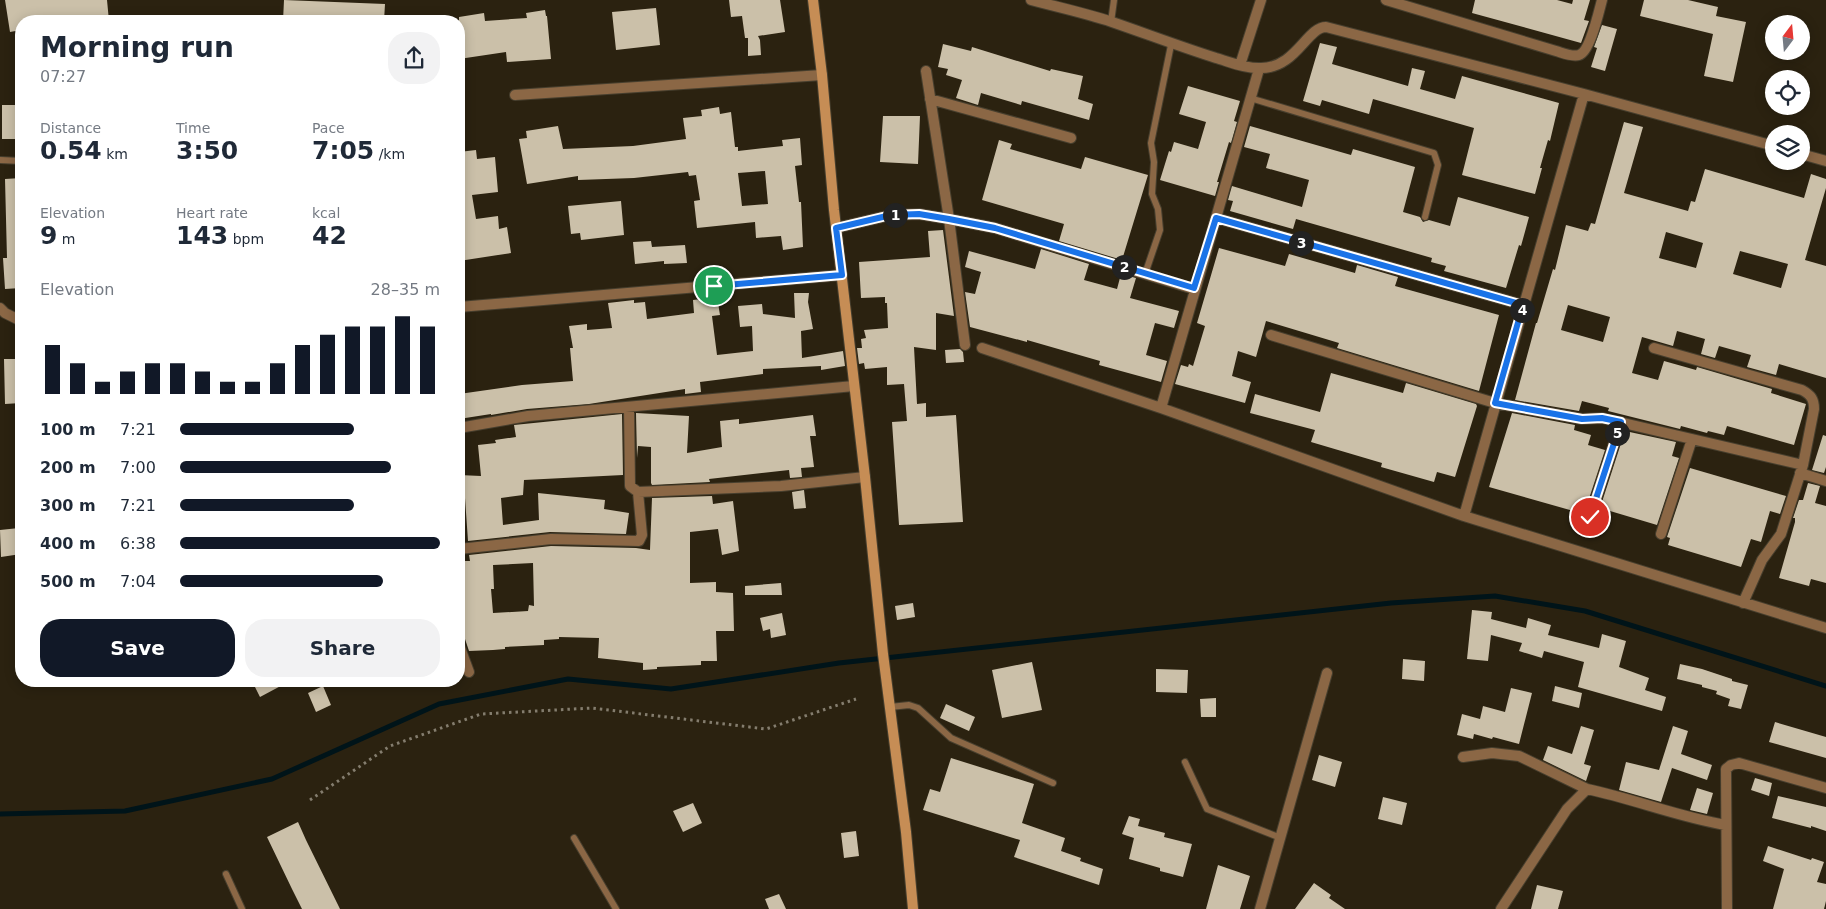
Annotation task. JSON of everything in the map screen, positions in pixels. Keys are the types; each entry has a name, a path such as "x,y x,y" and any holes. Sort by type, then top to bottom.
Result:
{"street":[{"path":"813,0 836,228 865,477 882,654 906,832 914,909"},
{"path":"1031,0 1110,22 1172,45 1259,69 1274,68 1288,59 1317,30 1326,27 1765,144"},
{"path":"1240,65 1261,0"},
{"path":"1386,0 1572,56 1582,54 1585,50 1602,0"},
{"path":"1161,408 1194,288 1259,69"},
{"path":"926,71 949,219 964,345"},
{"path":"515,95 822,75"},
{"path":"1464,516 1584,94"},
{"path":"930,99 1071,138"},
{"path":"1810,156 1826,160"},
{"path":"836,228 891,215 919,214 949,219 995,228 1194,288"},
{"path":"1216,218 1523,305"},
{"path":"465,306 842,275"},
{"path":"0,308 5,313 15,317"},
{"path":"1271,335 1495,403 1582,419 1602,418 1621,422 1801,469 1826,481"},
{"path":"982,348 1161,408 1464,516 1826,628"},
{"path":"1654,348 1802,390 1810,394 1814,400 1814,410 1801,469 1781,534 1762,560 1743,603"},
{"path":"465,427 528,416 854,386"},
{"path":"629,407 630,486 638,492 781,486 865,477"},
{"path":"1590,517 1621,422"},
{"path":"1661,534 1692,439"},
{"path":"465,548 551,539 639,541 642,535 638,492"},
{"path":"465,663 468,672"},
{"path":"1260,909 1327,673"},
{"path":"1463,757 1492,753 1519,756 1587,789 1627,798 1698,821 1726,826"},
{"path":"1727,909 1726,769 1733,763 1739,763 1826,788"},
{"path":"1501,909 1567,809 1587,789"}],"lane":[{"path":"1110,22 1114,0"},
{"path":"1145,274 1160,230 1158,209 1152,194 1154,162 1151,143 1172,45"},
{"path":"1250,98 1434,153 1438,165 1425,216"},
{"path":"0,160 15,161"},
{"path":"890,707 909,705 918,708 951,738 1053,783"},
{"path":"1185,762 1207,809 1280,838"},
{"path":"574,838 616,909"},
{"path":"226,874 242,909"}],"path":[{"path":"310,800 390,746 481,714 592,708 766,729 856,699"}],"building":[{"path":"5,0 107,0 108,15 15,15 15,31 10,32"},
{"path":"284,0 385,4 384,15 283,15"},
{"path":"729,0 780,0 785,32 758,36 761,55 748,56 748,38 745,38 742,16 731,17"},
{"path":"1475,0 1557,0 1572,4 1573,0 1590,0 1584,20 1589,21 1581,43 1472,13"},
{"path":"1644,0 1688,0 1718,7 1716,16 1746,22 1733,82 1704,76 1713,34 1640,16"},
{"path":"656,8 660,45 616,50 612,12"},
{"path":"545,10 551,59 507,62 506,52 465,58 465,16 484,13 485,21 527,18 526,13"},
{"path":"1602,25 1617,29 1605,71 1591,67 1597,48 1594,47"},
{"path":"1320,43 1337,47 1332,64 1408,86 1412,68 1425,71 1420,89 1455,99 1462,76 1559,103 1550,141 1548,140 1540,168 1542,168 1535,194 1462,175 1474,128 1373,99 1369,114 1322,100 1320,106 1303,101"},
{"path":"943,44 971,51 972,47 1050,71 1051,69 1083,76 1078,99 1093,104 1089,120 1022,101 1021,105 981,93 978,105 956,98 962,80 946,75 948,69 938,67"},
{"path":"1188,86 1240,101 1234,121 1237,122 1217,182 1219,182 1215,196 1160,180 1169,151 1171,152 1174,142 1198,149 1206,122 1179,114"},
{"path":"2,105 15,105 15,139 2,139"},
{"path":"719,107 720,114 731,112 735,147 738,147 738,151 783,146 782,140 800,138 802,165 795,166 799,202 801,202 803,247 783,250 781,236 756,238 755,222 697,228 694,201 700,200 696,175 689,176 688,172 634,178 578,180 578,176 527,184 519,139 527,138 526,131 558,126 563,149 633,146 686,139 683,118 702,116 701,110","holes":["765,171 768,204 742,206 738,173"]},
{"path":"883,116 920,116 918,164 880,162"},
{"path":"1624,122 1643,127 1624,193 1688,211 1691,201 1695,202 1705,169 1804,198 1811,174 1826,179 1826,188 1805,260 1826,266 1826,378 1779,364 1776,375 1747,367 1751,355 1719,346 1715,358 1701,354 1705,339 1677,331 1673,346 1642,337 1632,373 1658,380 1664,361 1696,370 1697,367 1772,389 1771,393 1806,404 1794,445 1727,426 1724,435 1708,431 1707,433 1681,426 1680,429 1608,411 1609,408 1582,401 1579,411 1515,400 1536,323 1553,269 1555,270 1566,225 1588,231 1591,223 1595,224","holes":["1666,232 1703,243 1696,268 1659,258","1740,251 1788,264 1781,288 1733,274","1568,305 1610,317 1603,342 1561,330"]},
{"path":"1250,126 1351,155 1353,149 1415,167 1403,212 1420,217 1423,222 1429,220 1450,226 1458,197 1529,217 1506,288 1444,271 1446,266 1431,262 1432,258 1296,219 1293,229 1230,211 1233,201 1228,200 1232,186 1302,207 1309,180 1266,168 1270,154 1244,147"},
{"path":"999,140 1012,144 1010,149 1081,169 1085,157 1148,175 1122,260 1059,241 1064,224 982,200"},
{"path":"476,150 477,159 495,157 498,192 472,195 476,219 498,216 499,229 507,227 511,253 465,260 465,151"},
{"path":"15,178 15,288 5,289 3,258 7,258 5,179"},
{"path":"621,201 624,235 581,240 580,233 571,234 568,206"},
{"path":"943,230 954,316 936,313 936,350 914,347 917,404 926,403 926,417 956,415 963,522 899,525 892,422 907,421 904,384 887,385 887,367 865,369 864,363 859,364 857,348 862,348 861,339 866,338 864,330 888,328 885,297 861,298 859,262 930,257 928,231"},
{"path":"651,241 652,247 685,245 687,263 664,264 664,261 635,264 633,242"},
{"path":"1219,248 1285,266 1289,254 1355,273 1357,265 1398,277 1395,286 1499,315 1479,391 1337,348 1339,343 1266,321 1256,357 1238,351 1232,376 1251,382 1245,403 1175,384 1181,365 1188,367 1189,364 1193,366 1205,326 1197,323"},
{"path":"1041,249 1089,264 1084,280 1117,289 1121,274 1136,278 1130,298 1179,311 1174,328 1155,323 1146,355 1167,361 1161,382 1099,365 1100,361 1027,340 1027,342 970,327 965,292 975,294 981,272 965,267 969,251 1035,269"},
{"path":"794,293 809,293 808,302 813,329 801,331 802,358 843,351 845,366 821,370 821,366 763,369 763,374 700,382 701,392 685,394 685,389 589,404 527,409 465,418 465,393 522,385 573,381 570,348 573,348 569,326 587,324 587,330 612,328 608,303 634,300 634,303 645,302 647,319 694,313 693,300 717,297 720,315 712,316 717,355 753,351 752,326 740,327 738,306 762,304 763,314 795,318"},
{"path":"960,349 963,352 964,362 946,363 945,350"},
{"path":"4,359 15,359 15,403 5,404"},
{"path":"1331,373 1403,393 1406,383 1476,404 1477,406 1455,477 1437,472 1434,482 1381,467 1382,463 1311,442 1315,430 1250,413 1255,394 1320,412"},
{"path":"636,413 689,416 687,453 722,447 720,421 739,419 739,424 813,415 816,436 810,436 814,467 801,468 802,477 790,478 789,470 709,479 710,482 652,485 651,447 638,446 637,458"},
{"path":"1512,413 1575,425 1574,430 1591,435 1588,445 1605,450 1584,514 1489,487"},
{"path":"622,414 623,475 524,480 523,495 501,498 503,525 539,520 538,493 605,500 604,509 629,513 626,534 550,532 468,541 465,475 481,476 478,445 496,443 495,440 516,437 514,425"},
{"path":"1625,431 1676,442 1672,456 1679,458 1657,525 1600,508"},
{"path":"1823,435 1826,436 1826,467 1824,473 1812,470"},
{"path":"1690,468 1786,496 1780,514 1770,511 1761,542 1751,539 1741,567 1668,545 1670,538 1667,537"},
{"path":"1808,483 1820,486 1815,503 1826,506 1826,583 1811,579 1809,586 1779,578 1795,522 1795,518 1793,518 1799,500 1803,500"},
{"path":"804,490 806,508 794,509 792,492"},
{"path":"712,496 713,504 733,501 739,551 722,555 718,529 690,532 690,583 716,582 716,592 733,593 734,631 716,631 717,661 701,661 701,665 657,667 657,669 643,670 643,663 598,658 599,638 559,637 559,639 544,640 544,645 469,651 465,639 465,561 470,561 469,555 551,546 650,550 652,498","holes":["533,563 534,606 529,605 528,611 493,613 491,589 494,589 493,565"]},
{"path":"15,528 15,555 1,557 0,530"},
{"path":"781,583 782,595 745,595 745,586"},
{"path":"913,603 915,617 897,620 895,606"},
{"path":"1472,610 1492,612 1491,619 1526,628 1528,618 1551,625 1548,635 1599,648 1602,634 1626,641 1619,667 1649,678 1645,690 1666,697 1662,711 1578,687 1584,662 1544,651 1542,658 1519,651 1522,643 1491,635 1488,661 1467,659"},
{"path":"782,613 786,635 771,638 770,629 763,631 760,618"},
{"path":"1403,659 1425,661 1424,681 1402,679"},
{"path":"1032,662 1042,710 1002,718 992,670"},
{"path":"1680,664 1702,669 1748,685 1741,709 1728,706 1730,699 1716,694 1717,691 1677,679"},
{"path":"1156,669 1188,670 1187,693 1156,692"},
{"path":"1555,686 1582,693 1579,708 1552,701"},
{"path":"255,687 279,687 260,697"},
{"path":"323,687 331,705 316,712 308,693"},
{"path":"1511,688 1532,693 1519,744 1474,734 1473,739 1457,735 1462,714 1480,719 1483,706 1505,712"},
{"path":"1216,698 1216,717 1201,717 1200,699"},
{"path":"946,704 975,717 969,731 940,718"},
{"path":"1775,722 1826,737 1826,758 1769,742"},
{"path":"1581,726 1594,730 1584,764 1591,766 1586,781 1543,760 1548,746 1572,754"},
{"path":"1673,726 1688,731 1681,754 1712,765 1707,780 1672,768 1661,802 1619,790 1626,762 1659,770"},
{"path":"1319,755 1342,762 1335,787 1312,780"},
{"path":"951,758 1034,784 1022,823 1065,838 1061,851 1081,858 1080,861 1103,869 1099,885 1014,857 1020,840 923,810 930,789 940,792"},
{"path":"1755,778 1772,783 1769,796 1751,790"},
{"path":"1697,788 1713,793 1707,814 1690,810"},
{"path":"1778,796 1826,807 1826,831 1772,818"},
{"path":"1383,797 1407,803 1402,825 1378,819"},
{"path":"693,803 702,823 683,832 673,811"},
{"path":"1129,816 1140,819 1138,826 1165,833 1164,837 1192,844 1183,877 1160,871 1160,868 1129,859 1134,838 1122,834"},
{"path":"298,822 340,909 302,909 292,889 267,837"},
{"path":"856,831 859,856 844,858 841,833"},
{"path":"1768,846 1811,860 1812,858 1824,862 1817,882 1826,884 1824,909 1773,909 1784,869 1763,861"},
{"path":"1218,865 1250,876 1240,909 1206,909"},
{"path":"1314,883 1331,895 1329,898 1345,909 1295,909"},
{"path":"1537,885 1563,891 1558,909 1531,909"},
{"path":"779,894 786,909 769,909 765,899"}],"waterway":[{"path":"0,814 125,811 272,779 439,704 568,679 671,689 839,663 1391,603 1495,596 1585,611 1826,686"}],"route":[{"path":"714,286 842,275 836,228 891,215 919,214 995,228 1194,288 1216,218 1523,305 1495,403 1582,419 1602,418 1621,422 1590,517"}]}
